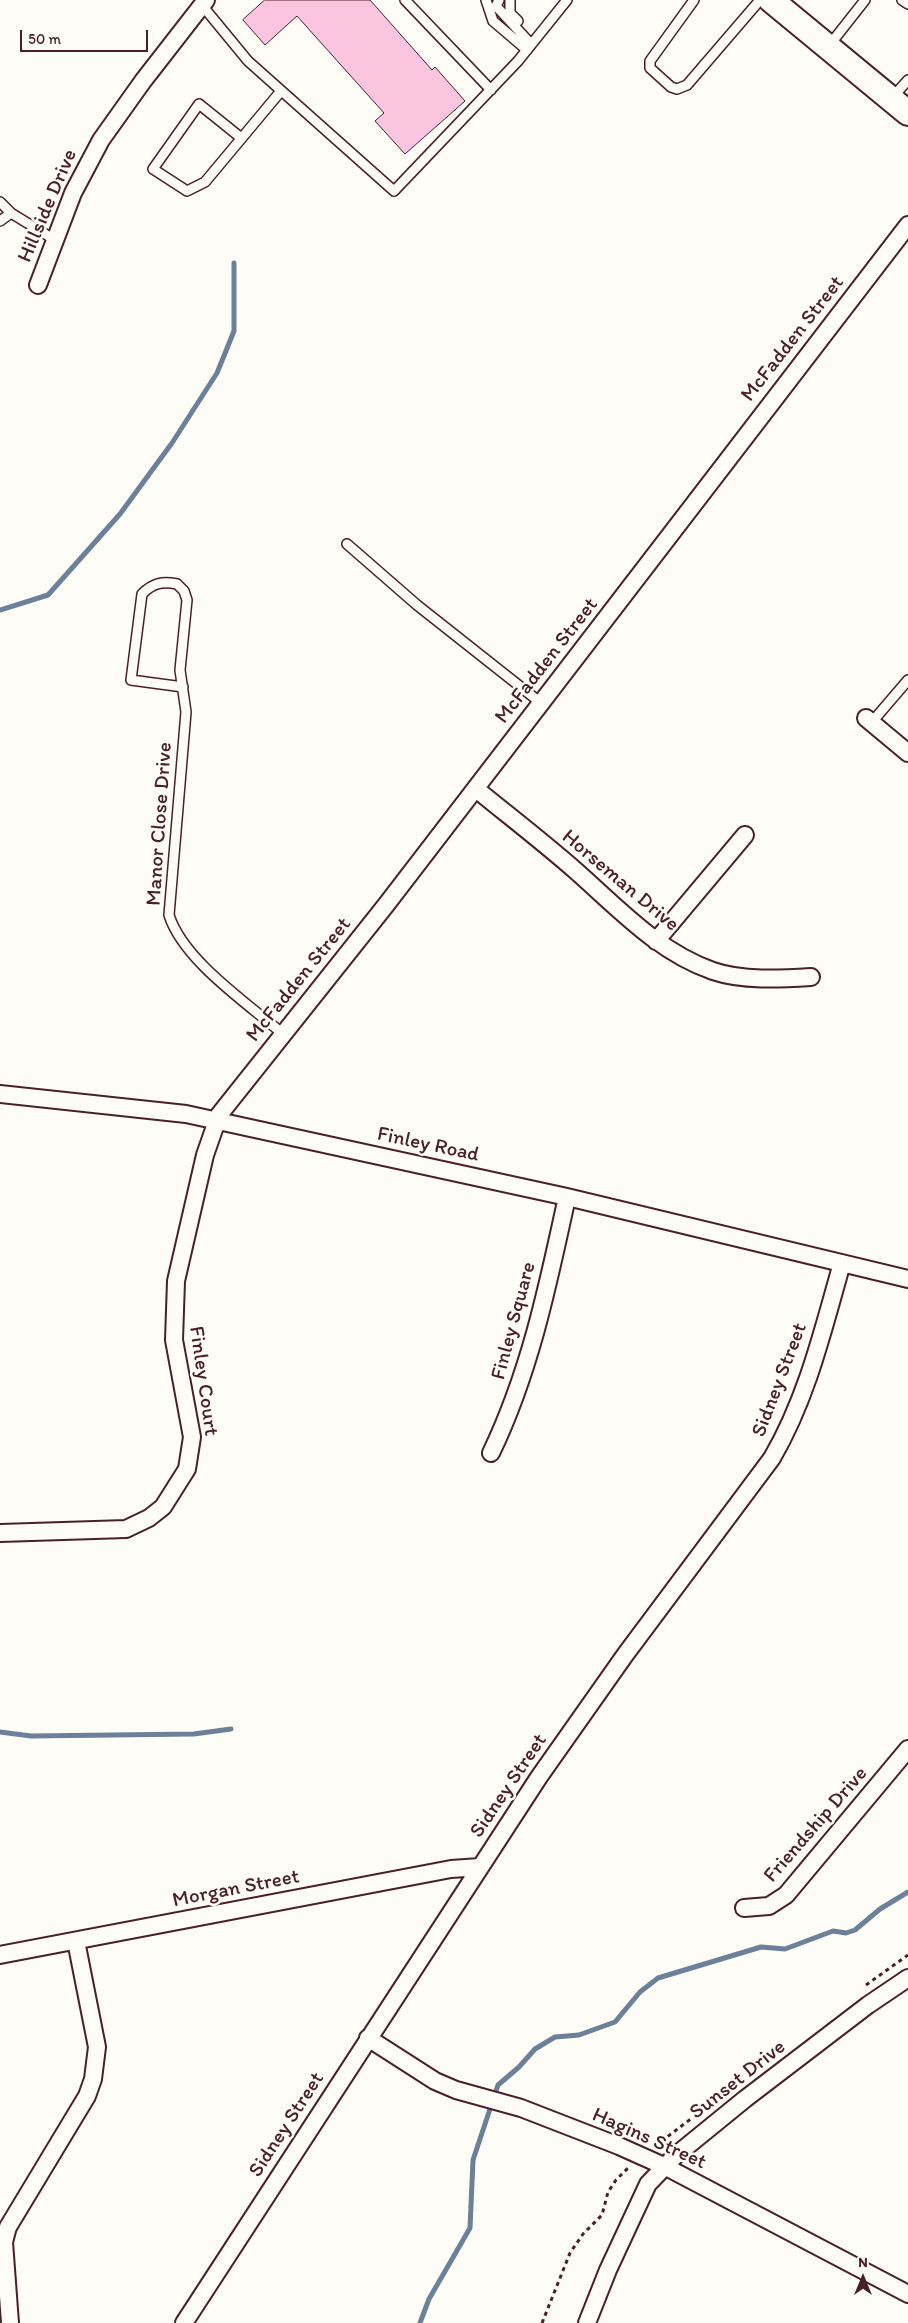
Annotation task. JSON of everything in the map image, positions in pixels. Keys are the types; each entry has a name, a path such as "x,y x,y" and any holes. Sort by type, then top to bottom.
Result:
{"main road":[{"path":"771,0 899,106"}],"street":[{"name":"Hillside Drive","path":"38,284 73,193 101,140 201,2"},
{"name":"McFadden Street","path":"217,1120 476,788 908,225"},
{"path":"869,720 908,753"},
{"name":"Horseman Drive","path":"476,788 666,948 714,971 767,979 811,977"},
{"path":"656,941 745,835"},
{"name":"Finley Road","path":"0,1094 114,1105 217,1120 567,1197 908,1279"},
{"name":"Finley Court","path":"0,1533 126,1528 149,1518 163,1507 179,1485 187,1469 192,1437 174,1340 176,1281 205,1155 217,1120"},
{"name":"Finley Square","path":"491,1453 523,1377 540,1320 567,1197"},
{"name":"Sidney Street","path":"184,2323 539,1777 772,1458 786,1434 814,1363 842,1263"},
{"name":"Friendship Drive","path":"744,1908 769,1906 786,1895 908,1749"},
{"name":"Morgan Street","path":"0,1955 451,1868 480,1866"},
{"path":"10,2323 4,2242 8,2227 86,2096 93,2079 97,2047 76,1941"},
{"name":"Sunset Drive","path":"587,2323 608,2270 648,2184 675,2156 745,2099 908,1978"},
{"name":"Hagins Street","path":"368,2038 435,2081 564,2124 666,2167 908,2294"}],"lane":[{"path":"405,0 491,90"},
{"path":"486,0 493,21 531,45"},
{"path":"500,0 496,6 531,45"},
{"path":"520,0 510,4 510,13 531,45"},
{"path":"201,2 248,61 394,191 491,90 531,45 566,0"},
{"path":"694,0 650,61 650,68 671,87 677,89 687,85 760,0"},
{"path":"828,47 865,0"},
{"path":"902,0 908,4"},
{"path":"899,106 908,80"},
{"path":"240,137 199,104 153,169 187,191 205,182 240,137 281,91"},
{"path":"0,202 11,212 55,240"},
{"path":"0,222 11,212"},
{"path":"347,544 417,605 541,703"},
{"name":"Manor Close Drive","path":"182,687 131,680 142,594 150,586 168,582 177,584 184,592 187,600 180,670 186,712 169,915 174,931 190,952 283,1034"},
{"path":"869,720 908,680"}],"building":[{"path":"265,0 370,0 432,70 435,67 465,101 405,154 375,121 384,113 297,16 265,45 243,20"}],"waterway":[{"path":"0,610 48,595 120,514 172,443 217,373 234,331 234,263"},
{"path":"0,1732 31,1736 194,1734 231,1729"},
{"path":"420,2323 429,2299 470,2228 473,2160 498,2085 519,2067 535,2049 555,2037 579,2035 615,2022 640,1992 658,1978 761,1947 785,1949 833,1931 846,1933 855,1930 880,1909 908,1892"}]}
